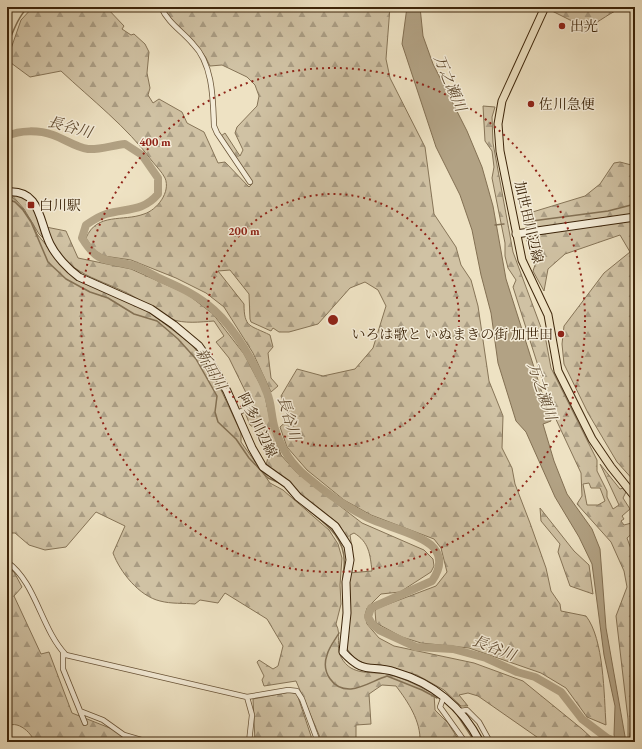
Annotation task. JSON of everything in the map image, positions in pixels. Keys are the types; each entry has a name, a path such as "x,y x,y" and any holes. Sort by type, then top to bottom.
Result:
{"main road":[{"name":"加世田川辺線","path":"545,7 506,89 500,112 498,137 500,151 522,260 548,315 555,360 562,380 604,458 635,497"},
{"name":"阿多川辺線","path":"7,192 21,192 28,196 40,213 52,247 79,277 151,309 194,341 209,360 227,391 263,467 270,474 287,484 298,497 335,526 348,546 350,560 346,582 347,613 343,652 348,659 363,669 395,672 431,687 445,697 460,711 480,742"},
{"path":"516,234 635,218"}],"street":[{"path":"161,7 169,20 194,44 204,58 208,72 214,126 217,134 250,182"},
{"path":"237,413 246,409"},
{"path":"7,562 15,569 24,581 50,633 63,652 69,657 247,696 288,690 297,691 302,699 318,742"},
{"path":"63,652 63,669 85,723"},
{"path":"247,696 252,715 249,742"},
{"path":"445,697 440,707 465,742"},
{"path":"460,711 467,710 479,722 490,742"},
{"path":"80,711 103,720 124,735 148,742"}],"green space":[{"path":"33,7 106,7 124,26 122,29 131,35 134,34 145,44 149,52 147,73 150,88 148,95 153,103 159,99 182,112 187,123 204,132 218,163 225,162 249,187 252,184 249,177 221,136 225,133 240,156 243,150 235,133 237,127 257,106 259,96 255,85 247,77 222,65 210,66 200,49 174,22 163,7 390,7 386,59 390,78 425,147 434,214 456,247 461,265 471,280 478,306 489,381 503,416 502,448 512,468 515,484 546,568 551,591 560,604 561,611 586,616 592,626 600,653 604,683 606,725 587,717 566,688 541,673 469,648 421,643 402,637 376,623 375,611 378,608 436,586 447,572 441,548 434,539 371,515 344,500 307,470 287,447 280,427 290,418 281,396 297,369 323,376 355,369 373,348 386,306 378,290 365,282 350,288 318,324 289,332 279,332 273,328 271,331 251,322 249,294 230,270 218,271 244,304 245,318 247,322 253,327 270,335 273,347 268,353 271,378 278,386 271,392 253,353 224,307 206,293 176,278 131,260 104,256 94,250 86,238 91,230 97,224 104,221 136,216 154,209 162,200 166,189 165,178 132,137 61,71 30,77 7,60 21,20"},
{"path":"554,7 625,7 615,11 586,28 552,11"},
{"path":"483,106 495,107 492,117 493,143 513,252 546,341 551,368 597,460 597,471 607,491 607,497 613,509 619,505 600,464 620,489 623,488 626,492 623,498 630,509 622,516 624,519 621,521 624,525 635,522 635,531 627,538 631,549 635,551 635,716 630,734 632,742 628,742 628,719 616,616 627,587 624,571 611,542 577,504 582,496 581,473 553,413 513,287 516,280 508,268 505,256 505,243 492,178 494,167 492,151 485,141","holes":["589,483 591,488 600,488 605,501 598,505 587,505 583,484"]},
{"path":"620,162 635,166 635,482 617,462 588,413 564,364 562,344 564,326 604,273 630,252 620,235 565,254 548,269 544,291 533,271 535,265 526,238 526,214 585,196 600,184 614,163"},
{"path":"10,193 24,196 36,211 44,239 39,234 24,209"},
{"path":"11,196 23,209 33,224 37,234 73,277 144,308 191,344 205,361 222,392 241,433 241,442 270,483 283,490 329,530 338,544 342,558 340,585 341,604 336,624 338,628 339,653 341,657 346,664 357,671 391,675 413,683 434,694 435,710 448,723 460,742 420,742 420,734 416,719 405,699 396,686 382,685 369,694 371,724 356,725 356,742 322,742 296,681 264,686 262,680 264,676 257,662 259,660 273,669 278,666 283,646 267,619 225,593 218,603 200,600 195,604 164,602 145,594 125,575 113,553 125,526 96,512 66,547 45,550 29,545 15,533 7,533 7,197"},
{"path":"46,227 66,231 78,258 131,269 187,294 213,314 244,354 264,392 272,428 281,455 296,472 362,523 424,550 433,559 434,566 431,572 400,592 381,594 367,608 365,615 367,624 379,638 394,646 474,663 523,681 596,742 544,742 478,696 468,693 459,695 468,706 461,706 444,690 417,675 381,665 368,665 355,659 344,645 349,573 372,571 366,544 354,533 350,535 352,548 339,524 266,466 269,452 260,432 250,425 242,405 250,401 229,358 216,342 224,336 214,321 176,321 161,314 131,295 80,272 61,255 53,243"},
{"path":"540,508 574,551 589,565 593,594 570,586 558,552 560,544 541,521"},
{"path":"7,567 14,572 22,587 14,596 41,654 49,652 72,713 145,742 33,742 34,740 31,735 22,727 7,725"},
{"path":"290,692 297,694 313,742 255,742 253,699"}],"shaded area":[{"path":"407,7 420,7 423,36 433,64 467,131 482,167 493,206 506,279 551,421 543,424 554,461 567,494 592,529 600,549 606,628 626,742 616,742 614,735 615,706 604,655 592,564 579,537 555,497 526,432 516,421 498,363 491,313 481,275 472,230 460,195 436,147 402,44"}],"waterway":[{"path":"7,46 19,20 28,7"},
{"name":"長谷川","path":"7,136 30,131 42,132 53,135 79,147 88,149 97,149 125,144 142,155 158,178 158,194 152,200 140,207 101,216 86,225 82,238 88,247 99,257 105,260 135,266 188,292 214,310 230,327 245,348 269,397 277,436 283,449 296,466 321,488 352,509 368,518 421,539 429,543 434,548 437,552 439,565 437,573 432,581 371,608 368,617 372,624 379,630 416,647 453,649 486,658 517,672 535,677 561,692 582,719 607,738 618,742"},
{"name":"新田川","path":"7,199 15,202 23,210 31,222 48,262 66,279 90,292 108,298 134,314 157,321 178,339 196,359 217,396 215,412 218,422 236,439 249,458 268,478 282,484"},
{"path":"532,221 608,211 635,204"},
{"path":"495,225 504,224"},
{"name":"新田川","path":"306,508 328,526 339,540 344,557 343,600"},
{"name":"新田川","path":"339,633 329,649 326,661 327,673 334,683 345,689 351,689 364,686 387,676 422,690 437,698"},
{"name":"新田川","path":"458,716 475,742"}],"place":[{"name":"出光","path":"562,26"},
{"name":"佐川急便","path":"531,104"},
{"name":"白川駅","path":"31,205"},
{"name":"いろは歌と いぬまきの街 加世田","path":"561,334"}],"water label":[{"name":"万之瀬川","path":"450,83"},
{"name":"万之瀬川","path":"542,391"}]}
